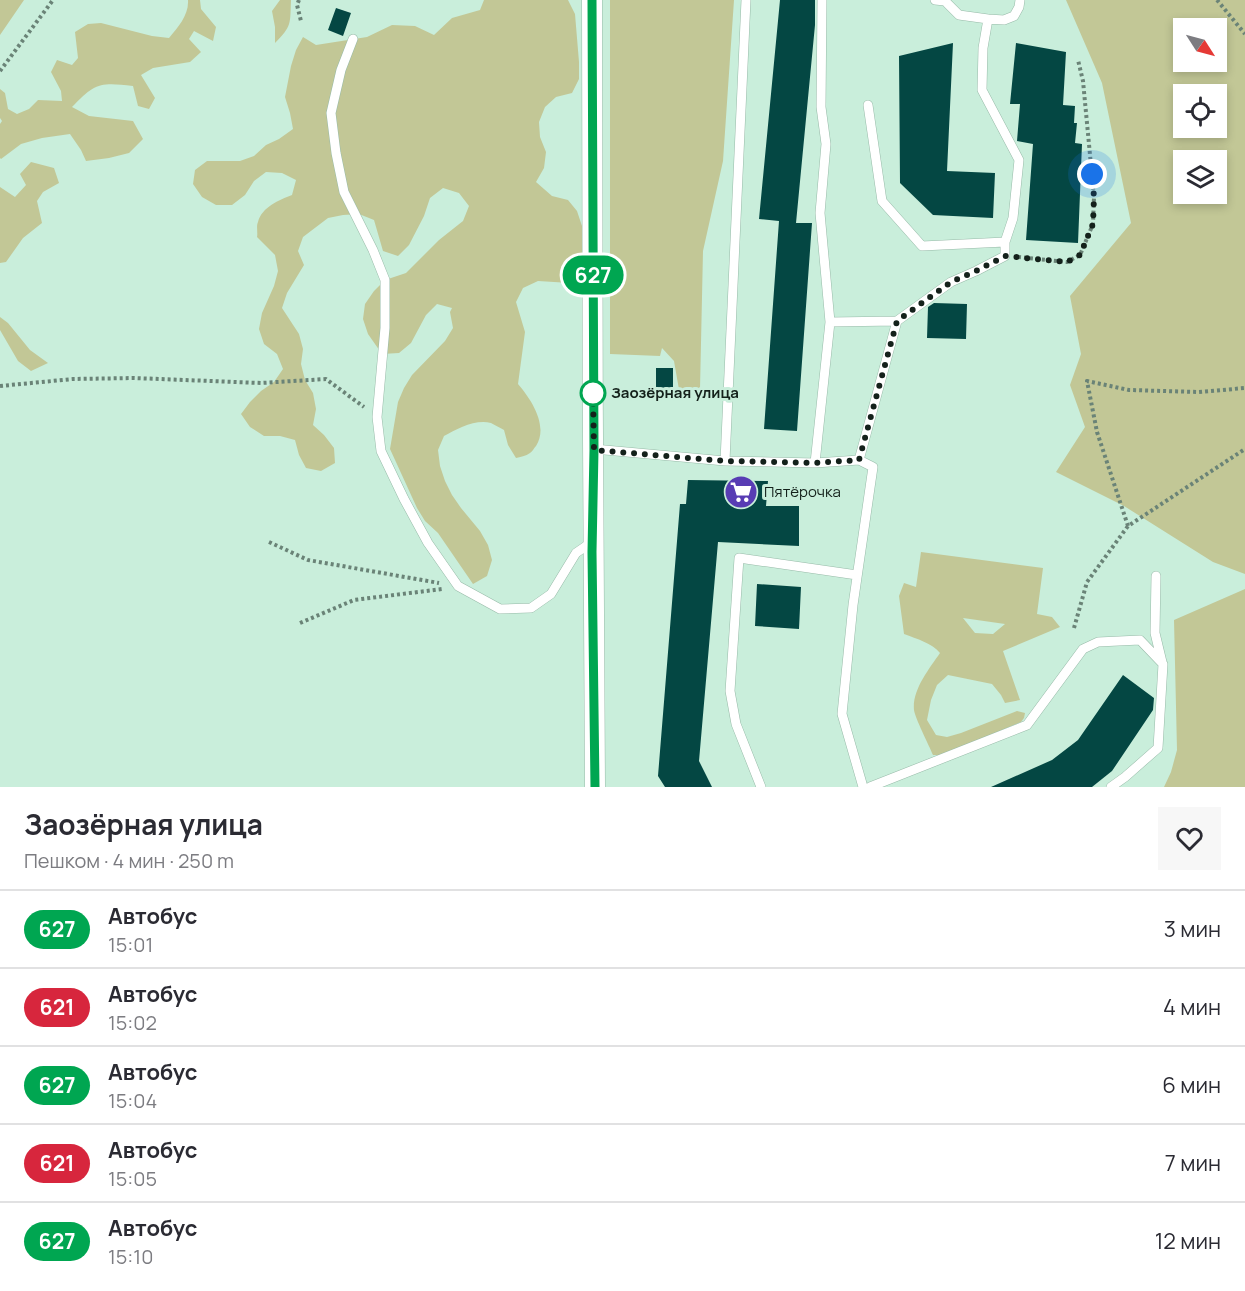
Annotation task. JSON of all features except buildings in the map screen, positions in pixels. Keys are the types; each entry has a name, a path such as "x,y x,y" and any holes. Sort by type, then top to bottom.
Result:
{"street":[{"path":"592,0 594,450 592,542 595,787"}],"lane":[{"path":"725,461 746,0"},
{"path":"815,463 830,322 820,213 826,144 821,107 822,0"},
{"path":"935,0 945,1 959,15 1004,20 1014,16 1019,8 1020,0"},
{"path":"830,322 897,321 951,282 1005,256 1005,242 1013,218 1018,160 982,90 983,48 988,19"},
{"path":"353,39 341,70 331,113 344,192 385,280 385,328 377,417 381,451 428,543 458,586 500,609 531,608 551,594 576,553 592,542"},
{"path":"868,105 882,201 922,246 1005,242"},
{"path":"859,460 897,321"},
{"path":"594,450 725,461 815,463 859,460 873,467 857,575 842,714 869,787 1027,725 1083,649 1098,642 1140,640 1163,664"},
{"path":"760,787 736,724 730,691 739,558 857,575"},
{"path":"1111,787 1158,748 1163,664 1155,633 1156,576"}],"path":[{"path":"0,71 53,0"},
{"path":"299,0 297,5 301,21"},
{"path":"1217,0 1245,34"},
{"path":"1005,256 1067,262 1080,255 1093,224 1092,174 1083,81 1078,60"},
{"path":"0,386 73,378 261,383 326,379 377,417"},
{"path":"1128,526 1097,432 1087,381 1129,390 1199,392 1245,388"},
{"path":"1074,628 1087,582 1128,526 1245,449"},
{"path":"269,543 308,560 458,586"},
{"path":"300,623 354,600 458,586"}],"green space":[{"path":"0,0 24,0 0,35"},
{"path":"188,0 200,0 201,9 216,27 213,41 194,31 189,39 201,52 190,62 153,68 141,75 155,98 149,109 138,106 133,86 113,84 93,89 72,107 89,116 133,121 143,139 129,153 86,161 70,134 21,144 0,158 0,124 2,121 0,118 0,89 5,93 8,109 17,114 29,109 38,100 62,101 61,91 51,72 57,60 72,65 78,58 75,32 88,24 101,23 169,38 185,16"},
{"path":"280,0 291,0 290,20 285,32 275,43 272,11"},
{"path":"484,0 568,0 575,14 579,79 572,93 556,97 545,107 539,122 540,137 546,152 544,168 536,182 552,196 568,200 577,211 582,226 584,258 581,273 570,283 538,281 523,288 516,302 525,332 518,384 537,413 540,430 532,452 516,458 508,445 504,430 485,422 466,425 444,436 438,450 445,481 461,508 480,531 488,545 492,560 487,576 473,584 438,533 425,521 417,508 390,449 398,402 404,388 412,375 445,341 453,328 450,312 452,308 437,304 426,315 411,343 399,353 382,354 368,334 363,319 365,304 374,291 385,280 406,273 439,240 463,221 469,206 459,193 443,188 430,198 424,216 409,245 398,256 383,251 374,220 359,214 328,218 303,237 298,251 304,265 287,293 282,308 299,334 303,349 301,364 305,380 313,393 316,409 313,425 334,448 335,463 321,471 306,468 295,440 280,436 264,436 250,427 241,414 261,391 274,382 283,369 277,354 264,344 259,329 262,313 278,271 275,255 257,237 257,225 267,208 292,195 296,180 282,173 266,172 254,181 245,195 232,205 216,205 202,197 193,184 195,170 207,161 240,161 254,156 266,145 293,129 285,97 291,66 303,37 316,45 367,37 392,25 415,26 434,35 452,18 480,10"},
{"path":"610,0 734,0 723,161 703,251 700,389 681,401 674,361 662,348 660,356 610,354"},
{"path":"1066,0 1245,0 1245,574 1213,562 1124,506 1056,472 1085,427 1070,385 1081,354 1070,296 1131,223 1102,83"},
{"path":"31,162 54,168 59,183 43,192 37,201 42,223 23,238 6,262 0,263 0,187 15,197 26,185 20,174"},
{"path":"0,317 8,323 30,350 48,363 31,371 18,361 0,330"},
{"path":"921,552 1043,568 1037,614 1052,617 1060,627 1003,651 1020,700 1005,703 992,684 948,675 937,685 927,720 936,735 947,737 1017,711 1025,713 1021,722 942,755 933,755 915,714 914,702 922,680 940,653 929,644 904,634 899,596 904,583 916,587","holes":["963,618 1005,624 993,634 975,633"]},
{"path":"1245,589 1245,787 1164,787 1177,750 1174,620"}],"bus line":[{"name":"627","path":"592,0 594,450 592,552 595,787"}],"place":[{"name":"Заозёрная улица","path":"593,393"},
{"name":"Пятёрочка","path":"741,492"}],"route":[{"path":"593,393 594,450 725,461 815,463 859,460 897,321 951,282 1005,256 1067,262 1080,255 1093,224 1092,174"}]}
